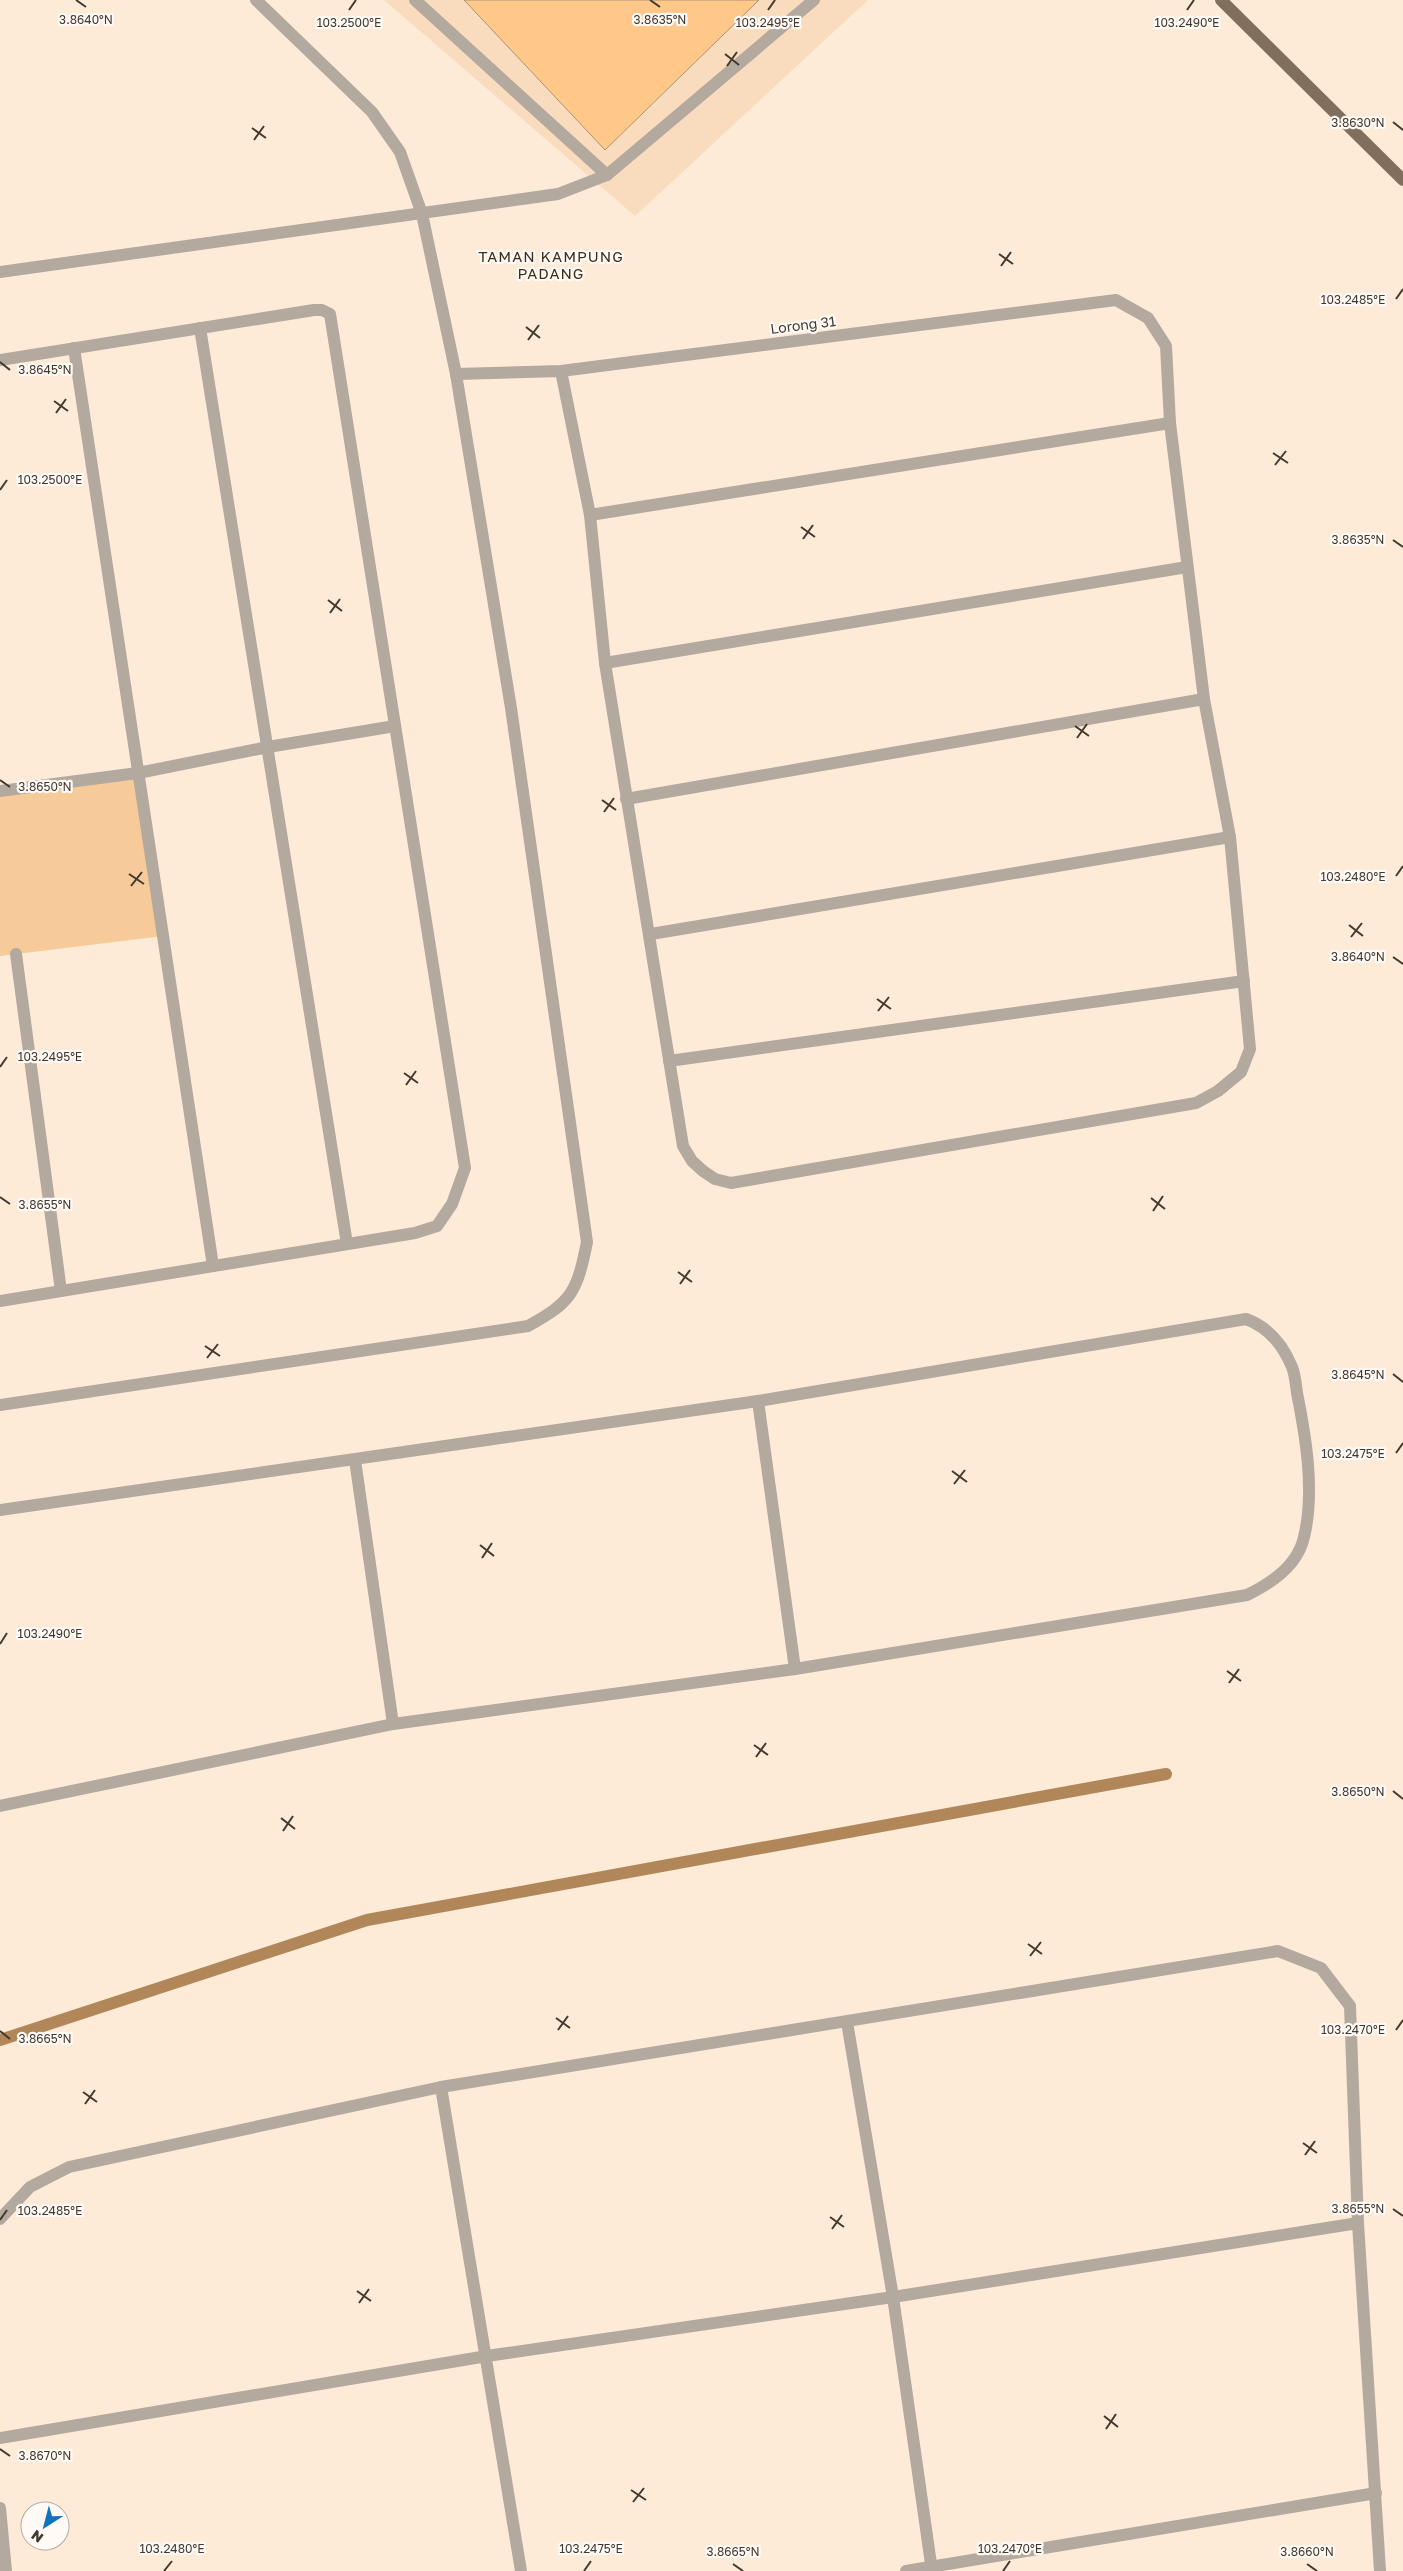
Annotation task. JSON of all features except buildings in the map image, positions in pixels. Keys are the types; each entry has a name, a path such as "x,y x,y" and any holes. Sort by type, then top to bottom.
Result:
{"main road":[{"path":"1221,0 1403,180"}],"street":[{"path":"0,1405 528,1326 554,1312 569,1298 581,1273 586,1242 511,708 456,374 422,214 400,152 372,112 256,0"},
{"path":"415,0 606,175"},
{"path":"0,272 558,194 606,175 814,0"},
{"name":"Lorong 31","path":"456,374 561,371 1116,300 1148,318 1166,346 1170,424"},
{"path":"0,360 314,310 322,310 330,314 465,1168 452,1204 437,1226 414,1233 0,1301"},
{"path":"200,328 347,1244"},
{"path":"74,348 213,1266"},
{"path":"561,371 590,515 605,663 626,799 651,934 669,1061 684,1146 692,1161 715,1179 731,1183 1196,1103 1218,1091 1241,1072 1250,1049 1230,837 1204,700 1170,424 590,515"},
{"path":"605,663 1187,567"},
{"path":"626,799 1204,700"},
{"path":"0,789 138,773 268,747 395,726"},
{"path":"651,934 1230,837"},
{"path":"16,954 61,1291"},
{"path":"669,1061 1244,981"},
{"path":"0,1510 758,1401 1246,1319 1262,1325 1269,1332 1292,1367 1301,1413 1308,1477 1304,1538 1290,1563 1268,1585 1247,1595 795,1669 393,1724 0,1806"},
{"path":"758,1401 795,1669"},
{"path":"356,1460 393,1724"},
{"path":"0,2219 30,2187 69,2167 441,2087 1278,1951 1320,1968 1350,2006 1358,2223 1380,2571"},
{"path":"846,2022 893,2297 932,2569"},
{"path":"441,2087 487,2356 521,2571"},
{"path":"0,2438 487,2356 893,2297 1358,2223"},
{"path":"906,2571 932,2569 1376,2493"},
{"path":"0,2508 6,2571"}],"shaded area":[{"path":"384,0 868,0 635,216"},
{"path":"138,773 163,936 0,956 0,791"}],"waterway":[{"path":"0,2040 367,1920 1166,1774"}],"district":[{"name":"TAMAN KAMPUNG PADANG","path":"551,266"}]}
